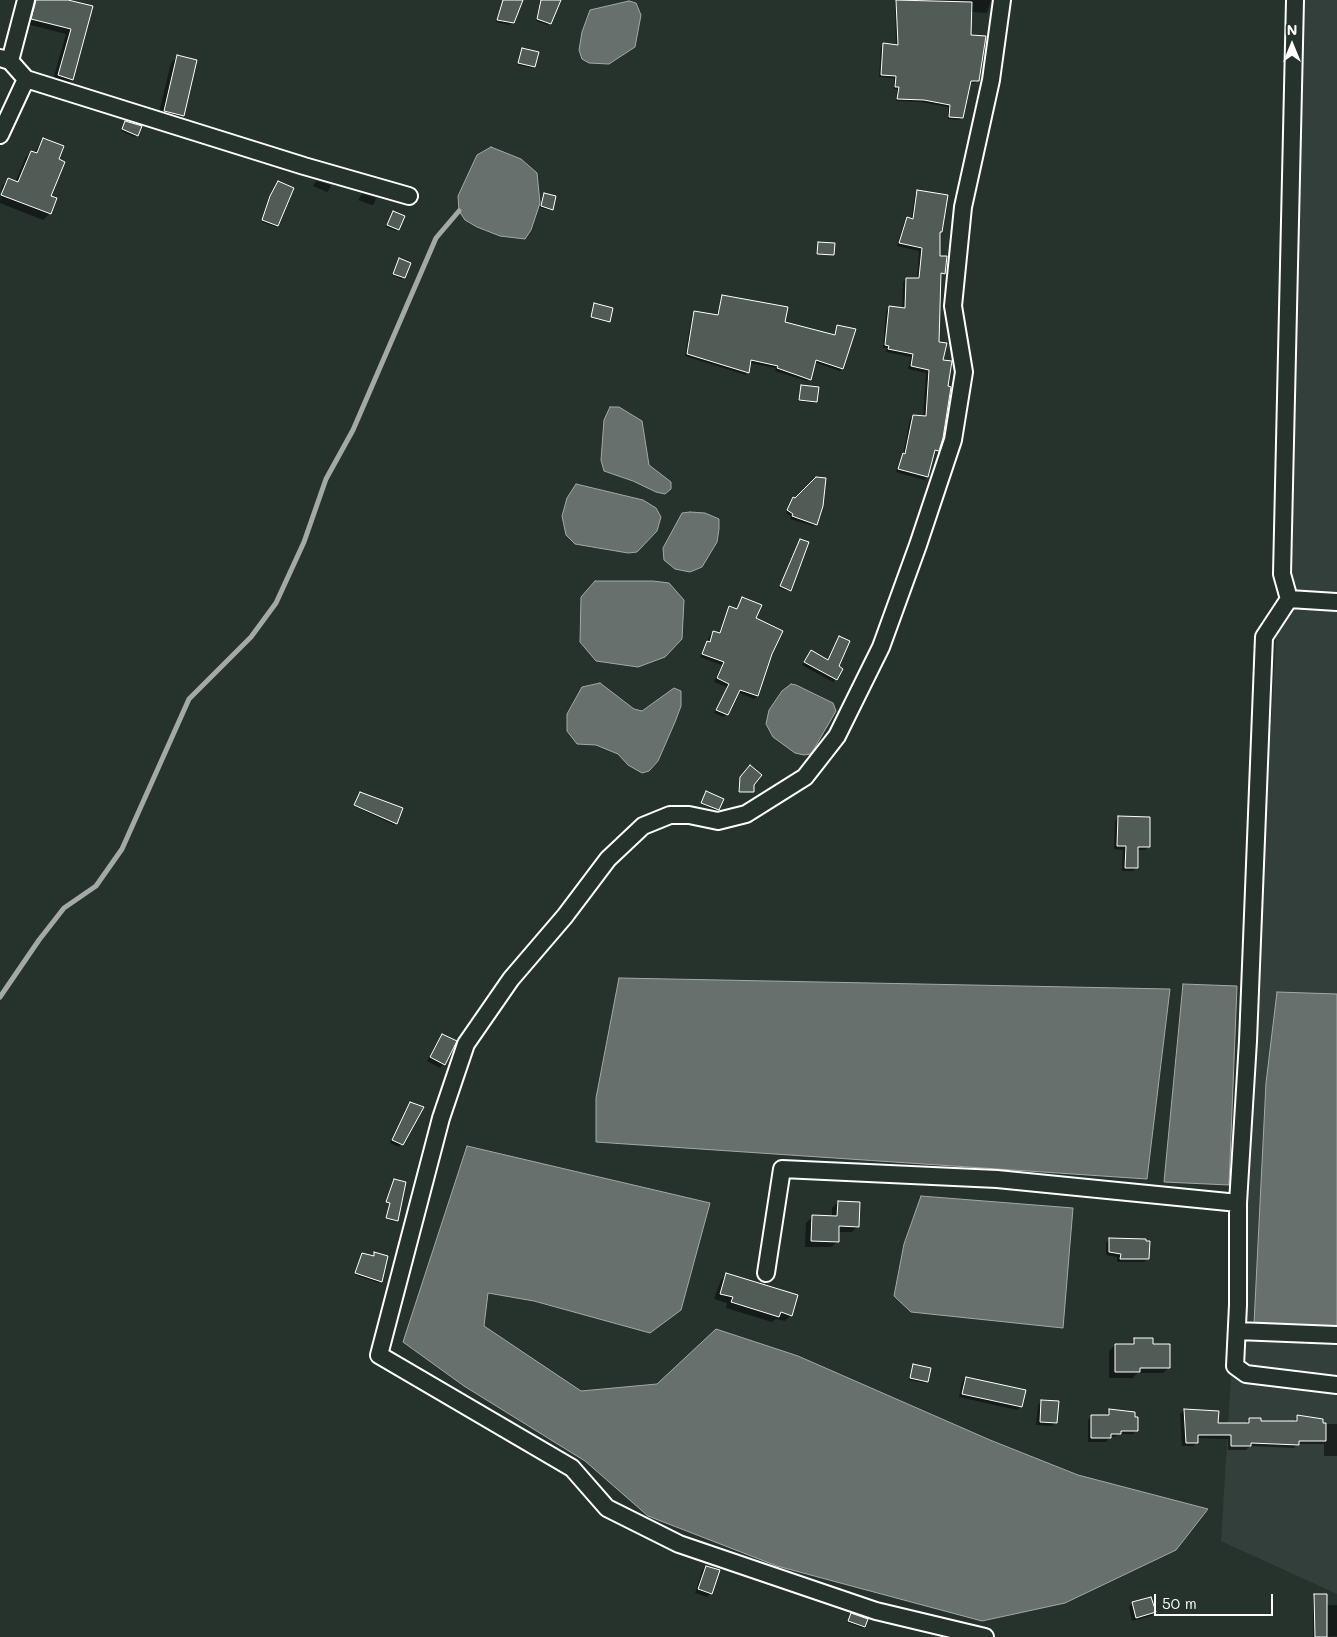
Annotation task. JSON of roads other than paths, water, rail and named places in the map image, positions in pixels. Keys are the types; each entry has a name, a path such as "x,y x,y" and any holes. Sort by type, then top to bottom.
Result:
{"street":[{"path":"26,0 5,60 26,79 304,166 409,196"},
{"path":"985,1637 876,1611 679,1544 607,1508 572,1468 379,1355 441,1118 466,1044 511,980 565,916 608,859 643,826 670,815 689,815 718,821 746,814 805,777 837,736 882,647 952,440 964,372 954,306 963,207 991,80 1002,0"},
{"path":"1295,0 1282,574 1289,599 1264,637 1248,1041 1238,1203 1235,1366 1246,1374 1337,1385"},
{"path":"0,135 26,79"},
{"path":"1289,599 1337,602"},
{"path":"766,1273 782,1169 997,1179 1238,1203"},
{"path":"1237,1331 1337,1335"}],"waterway":[{"path":"0,997 39,940 64,908 96,886 122,849 189,699 251,637 276,603 304,542 326,479 353,430 436,238 459,211"}]}
